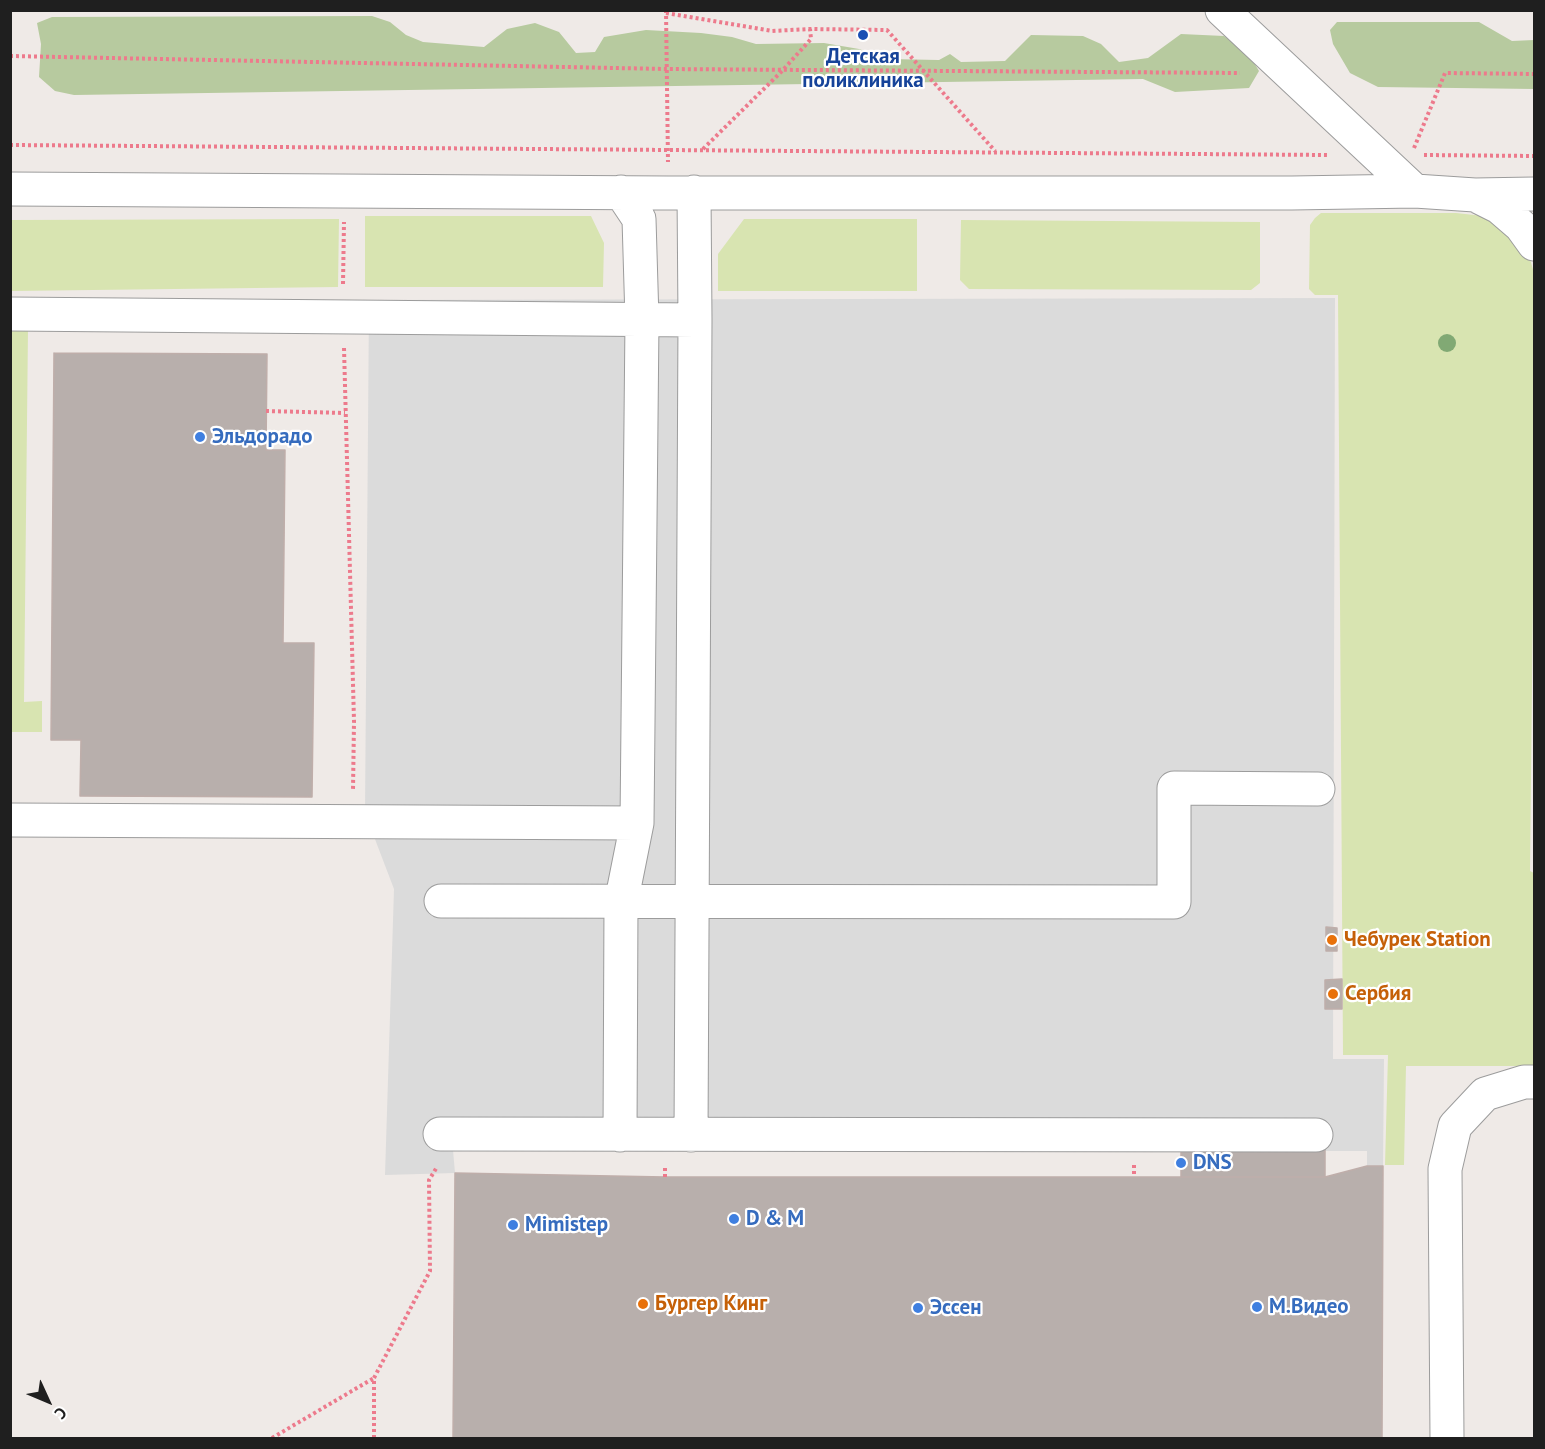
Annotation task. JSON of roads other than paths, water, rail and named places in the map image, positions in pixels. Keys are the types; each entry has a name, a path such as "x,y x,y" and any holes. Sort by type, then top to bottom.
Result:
{"street":[{"path":"1222,10 1415,191"},
{"path":"10,189 1292,193 1415,191 1475,195 1534,194"},
{"path":"620,1135 621,903 637,822 642,320 639,219 621,192"},
{"path":"691,1135 694,192"},
{"path":"1475,195 1499,207 1521,226 1534,244"},
{"path":"10,314 695,320"},
{"path":"640,584 693,582"},
{"path":"441,901 1174,902 1174,788 1318,789"},
{"path":"10,820 637,822"},
{"path":"1447,1438 1445,1169 1455,1126 1485,1094 1524,1082 1534,1082"},
{"path":"440,1134 1316,1135"}],"place":[{"name":"Детская поликлиника","path":"863,35"},
{"name":"Эльдорадо","path":"200,437"},
{"name":"Чебурек Station","path":"1332,940"},
{"name":"Сербия","path":"1333,994"},
{"name":"DNS","path":"1181,1163"},
{"name":"D & M","path":"734,1219"},
{"name":"Mimistep","path":"513,1225"},
{"name":"Бургер Кинг","path":"643,1304"},
{"name":"М.Видео","path":"1257,1307"},
{"name":"Эссен","path":"918,1308"}]}
